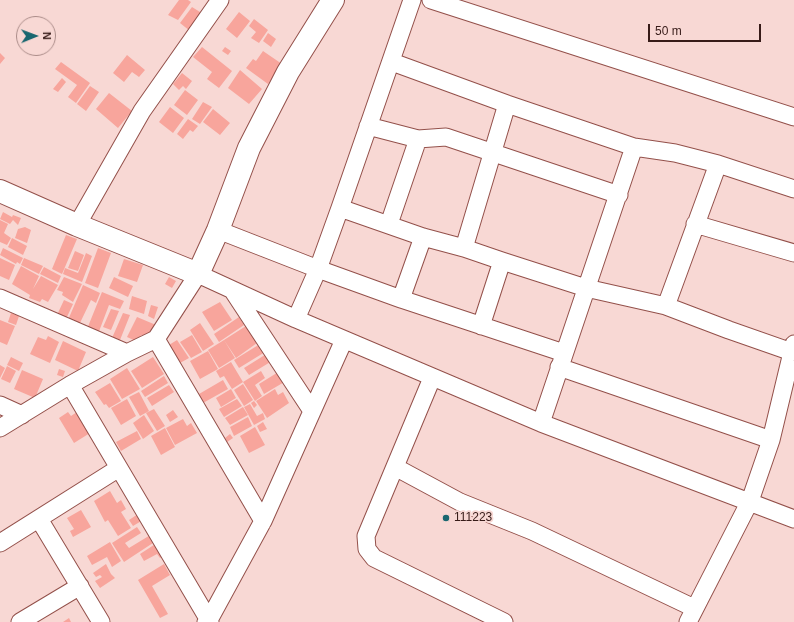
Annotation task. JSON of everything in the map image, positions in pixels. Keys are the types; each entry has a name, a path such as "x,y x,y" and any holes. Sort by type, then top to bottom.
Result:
{"street":[{"path":"77,225 142,111 220,0"},
{"path":"0,428 70,385 127,353 156,339 198,274 218,230 249,148 288,72 333,0"},
{"path":"296,319 318,269 392,62 412,0"},
{"path":"431,0 458,4 794,117"},
{"path":"392,62 507,104 634,147 674,153 718,164 794,190"},
{"path":"464,248 507,104"},
{"path":"368,126 418,139 446,137 619,195"},
{"path":"389,224 418,139"},
{"path":"541,423 634,147"},
{"path":"666,306 718,164"},
{"path":"0,191 77,225 198,274 233,291 432,378 541,423 750,501 794,519"},
{"path":"340,208 424,237 464,248 586,288 666,306 728,330 793,348 771,440 750,501 691,615 532,531 460,502 395,467"},
{"path":"695,224 794,253"},
{"path":"218,230 318,269 481,326 562,360 771,440"},
{"path":"401,299 424,237"},
{"path":"481,326 502,261"},
{"path":"233,291 312,411"},
{"path":"0,298 127,353"},
{"path":"156,339 263,521"},
{"path":"208,621 263,521 344,340"},
{"path":"432,378 366,536 367,549 374,558 504,622"},
{"path":"70,385 208,621"},
{"path":"0,405 22,415"},
{"path":"0,543 119,468"},
{"path":"40,519 102,622"},
{"path":"20,622 80,586"}],"building":[{"path":"179,0 188,0 191,2 178,20 168,15"},
{"path":"192,7 208,17 195,35 180,23"},
{"path":"239,12 250,21 237,38 226,29"},
{"path":"254,19 268,30 259,43 251,38 256,32 249,26"},
{"path":"268,33 276,39 271,47 263,41"},
{"path":"202,47 232,71 219,88 207,79 212,72 193,57"},
{"path":"225,47 231,51 228,55 222,51"},
{"path":"263,51 282,64 268,84 246,68 253,59 256,61"},
{"path":"0,53 5,58 0,64"},
{"path":"127,55 145,70 139,77 132,72 124,82 113,73"},
{"path":"61,62 90,83 76,103 68,97 77,85 55,69"},
{"path":"240,70 262,89 249,104 228,88"},
{"path":"182,73 192,81 186,89 183,86 179,90 173,84"},
{"path":"62,78 66,82 58,92 53,89"},
{"path":"90,86 99,92 86,111 77,104"},
{"path":"185,90 198,100 187,115 174,105"},
{"path":"109,93 132,111 118,128 96,109"},
{"path":"203,102 212,107 200,124 192,119"},
{"path":"170,107 184,118 173,133 159,122"},
{"path":"213,109 230,123 220,135 203,122"},
{"path":"188,119 198,126 193,132 190,130 183,139 177,134"},
{"path":"3,212 12,217 13,215 21,218 18,225 13,220 10,224 0,219"},
{"path":"0,220 8,224 4,233 11,238 7,245 0,242"},
{"path":"25,227 31,230 27,243 15,238 18,229"},
{"path":"66,235 77,239 62,274 52,269"},
{"path":"12,238 27,246 23,255 8,247"},
{"path":"3,248 23,258 20,264 17,262 16,264 0,255"},
{"path":"98,248 111,253 98,288 85,283"},
{"path":"75,251 84,255 78,271 68,268"},
{"path":"86,253 92,256 82,282 63,274 65,268 78,273"},
{"path":"0,258 15,265 9,280 0,276"},
{"path":"24,258 43,266 39,274 21,265"},
{"path":"124,259 143,265 137,282 118,276"},
{"path":"21,266 39,276 33,289 41,276 58,285 48,302 42,299 40,302 29,298 30,295 12,284"},
{"path":"44,267 61,276 58,283 40,274"},
{"path":"64,277 82,284 73,302 62,295 63,292 57,290"},
{"path":"114,277 133,286 128,297 109,288"},
{"path":"169,277 176,281 172,288 165,284"},
{"path":"83,285 100,293 96,303 91,300 79,325 68,320"},
{"path":"102,292 124,301 120,309 109,305 98,334 87,329"},
{"path":"132,296 147,301 144,314 129,309"},
{"path":"64,300 73,304 66,319 57,315"},
{"path":"220,302 232,320 214,331 202,312"},
{"path":"151,305 158,307 154,319 148,316"},
{"path":"111,309 119,311 111,330 103,327"},
{"path":"11,313 19,316 16,325 8,322"},
{"path":"123,313 130,315 120,340 112,338"},
{"path":"137,317 156,325 151,339 141,335 138,342 127,337"},
{"path":"239,317 244,325 219,342 214,334"},
{"path":"0,320 15,326 7,345 0,342"},
{"path":"200,323 214,344 203,351 190,330"},
{"path":"246,326 257,343 236,358 224,340"},
{"path":"192,335 202,352 191,358 180,342"},
{"path":"48,336 59,342 50,363 30,354 38,337 46,340"},
{"path":"177,340 189,358 180,363 169,345"},
{"path":"224,340 235,358 219,368 208,350"},
{"path":"63,341 86,352 78,371 55,360"},
{"path":"260,344 265,352 239,368 234,360"},
{"path":"208,351 218,369 200,379 190,361"},
{"path":"268,353 272,361 249,375 244,368"},
{"path":"11,357 23,363 19,371 7,365"},
{"path":"153,357 164,374 142,388 131,371"},
{"path":"231,362 243,382 232,389 224,376 220,378 216,371"},
{"path":"0,365 5,368 0,378"},
{"path":"7,366 16,371 10,383 1,379"},
{"path":"127,368 140,389 122,399 110,379"},
{"path":"59,369 65,371 63,377 57,375"},
{"path":"22,370 43,379 35,398 14,389"},
{"path":"261,371 265,378 255,385 262,396 255,401 243,382"},
{"path":"280,371 286,381 264,394 259,384"},
{"path":"164,376 168,383 145,397 141,391"},
{"path":"223,380 228,389 203,403 199,394"},
{"path":"110,383 121,401 109,408 106,404 104,405 95,392"},
{"path":"243,384 253,400 244,406 234,390"},
{"path":"169,385 174,392 152,406 147,398"},
{"path":"231,389 236,398 221,407 216,398"},
{"path":"275,389 278,395 283,392 289,403 267,418 256,401"},
{"path":"139,392 149,411 140,416 129,397"},
{"path":"127,399 136,416 121,425 111,408"},
{"path":"237,399 242,406 224,417 219,409"},
{"path":"254,401 257,405 254,408 251,403"},
{"path":"250,404 257,416 263,413 265,419 254,425 244,407"},
{"path":"243,407 248,415 230,425 225,418"},
{"path":"154,409 165,426 157,431 146,413"},
{"path":"173,410 178,417 170,422 166,415"},
{"path":"68,412 71,416 77,412 90,433 74,443 59,418"},
{"path":"144,415 154,431 143,439 133,423"},
{"path":"248,417 252,426 234,436 230,427"},
{"path":"183,419 187,426 191,423 197,433 175,445 166,428"},
{"path":"263,422 267,429 260,432 257,426"},
{"path":"255,427 265,445 249,453 240,436"},
{"path":"165,428 175,447 161,455 151,436"},
{"path":"137,431 141,439 121,451 116,442"},
{"path":"230,434 233,438 227,442 225,438"},
{"path":"110,491 117,503 121,500 126,509 121,512 131,528 118,536 108,520 105,522 94,501"},
{"path":"81,510 91,527 73,537 70,531 74,529 67,518"},
{"path":"138,514 143,520 133,526 129,520"},
{"path":"137,527 141,533 125,543 129,548 152,534 156,541 124,562 112,543"},
{"path":"110,542 121,561 112,567 107,557 92,565 87,556"},
{"path":"157,543 162,557 160,558 157,554 144,561 140,554"},
{"path":"106,564 111,574 115,578 100,588 95,581 102,577 100,575 96,577 93,573"},
{"path":"164,564 170,575 152,586 168,614 160,618 138,580"},
{"path":"69,618 71,622 63,622"}],"place":[{"name":"111223","path":"446,518"}]}
